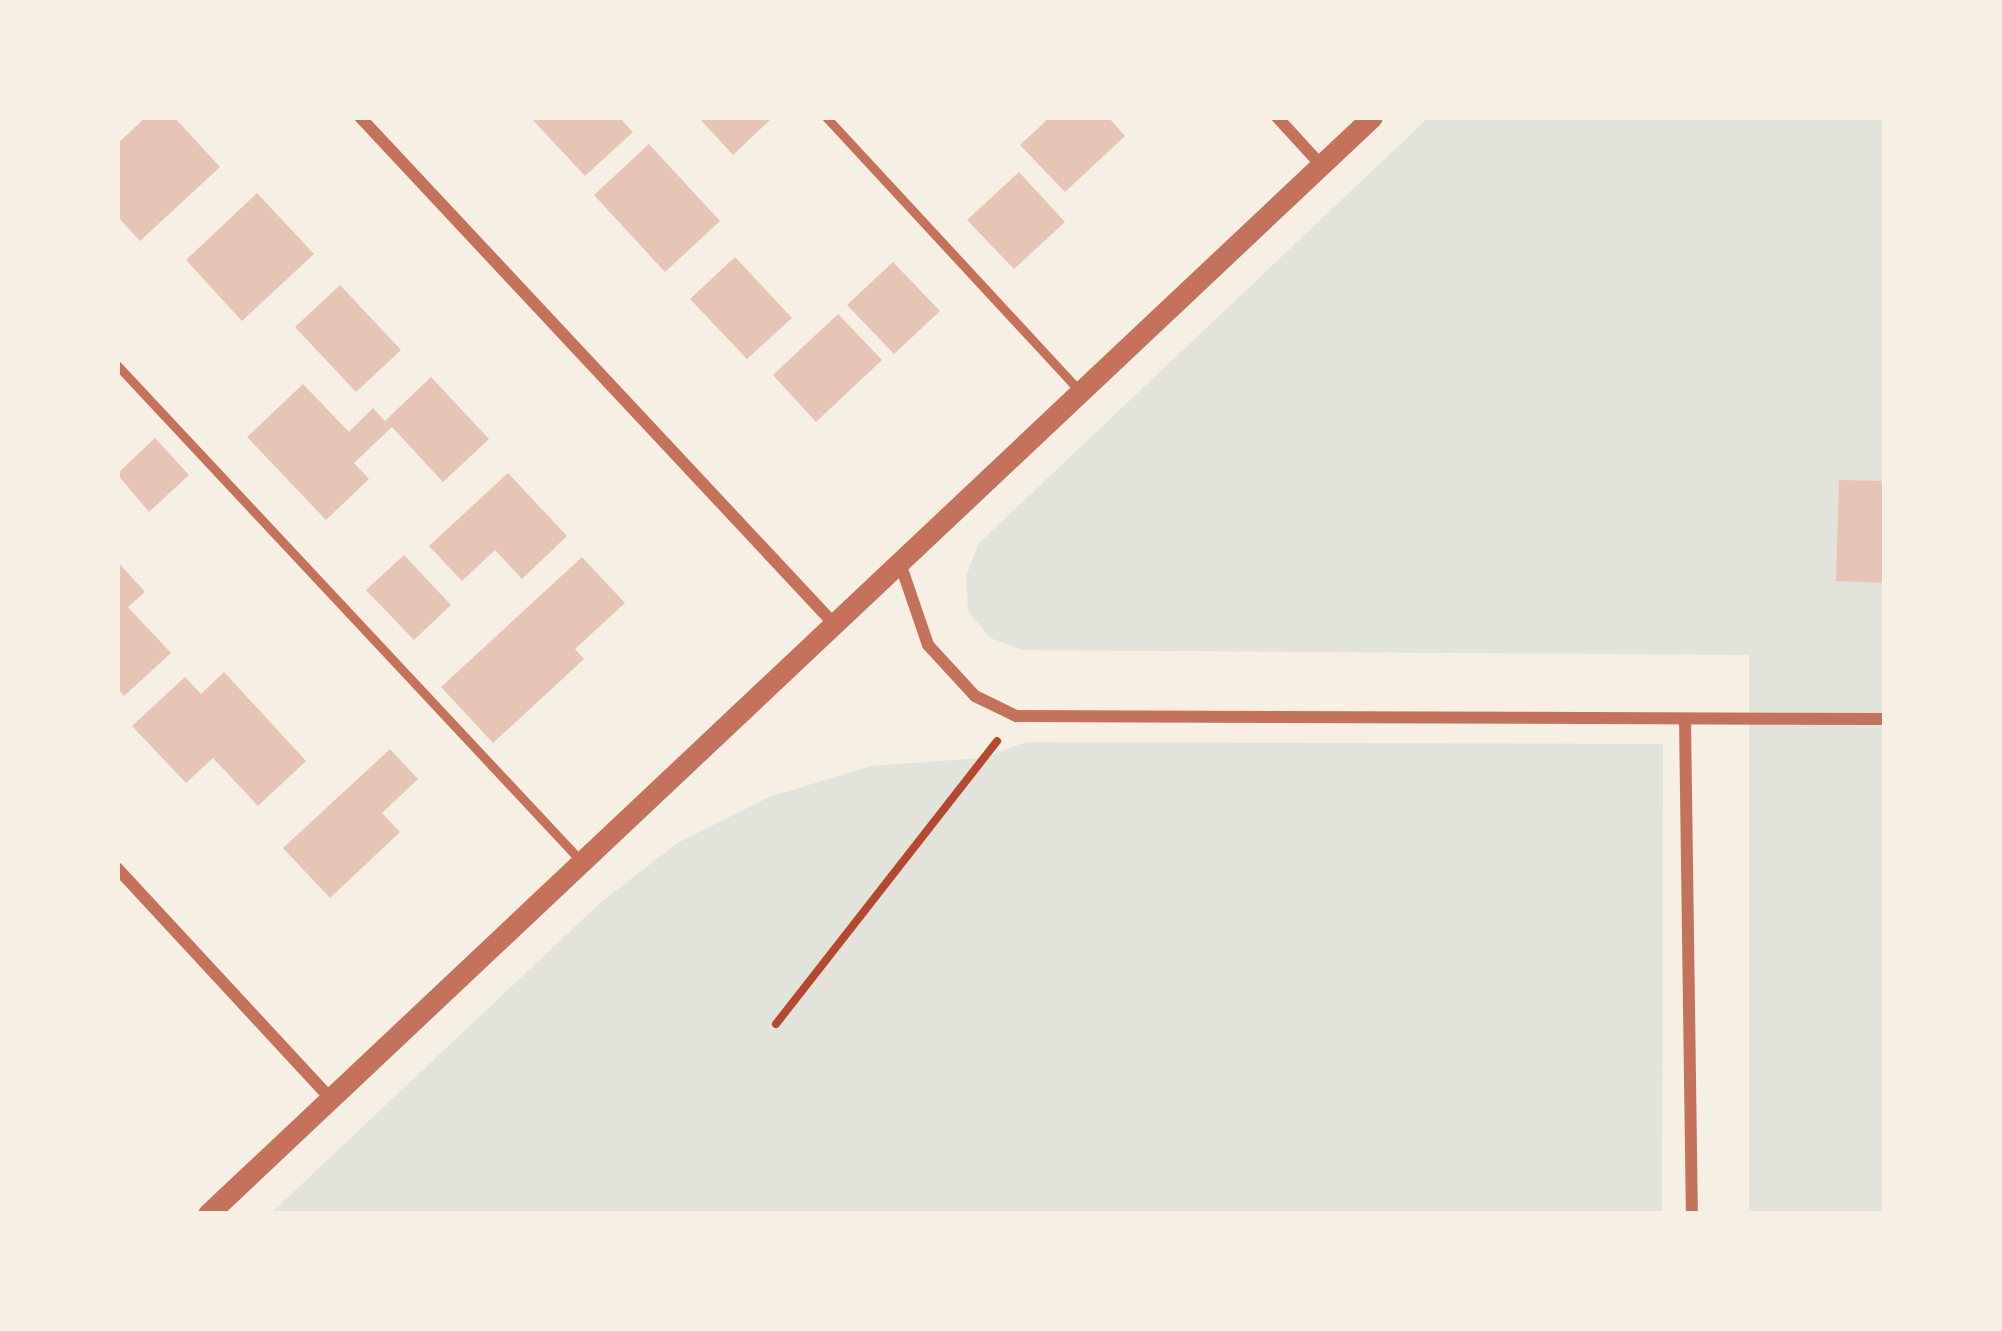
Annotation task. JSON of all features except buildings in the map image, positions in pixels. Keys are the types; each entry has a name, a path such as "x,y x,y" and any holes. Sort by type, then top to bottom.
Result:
{"street":[{"path":"360,117 837,627"},
{"path":"1277,117 1320,164"},
{"path":"208,1214 585,865 1372,117"},
{"path":"901,566 928,645 975,695 1016,716 1885,719"},
{"path":"1685,720 1693,1214"},
{"path":"117,868 330,1098"}],"lane":[{"path":"826,117 1079,391"},
{"path":"117,365 585,865"}],"path":[{"path":"776,1024 1016,716"}],"shaded area":[{"path":"1429,117 1885,117 1885,1214 1749,1214 1749,655 1022,650 990,638 968,611 966,577 978,544"},
{"path":"1027,742 1663,744 1662,1214 270,1214 601,902 679,842 769,797 871,766 981,758"}]}
